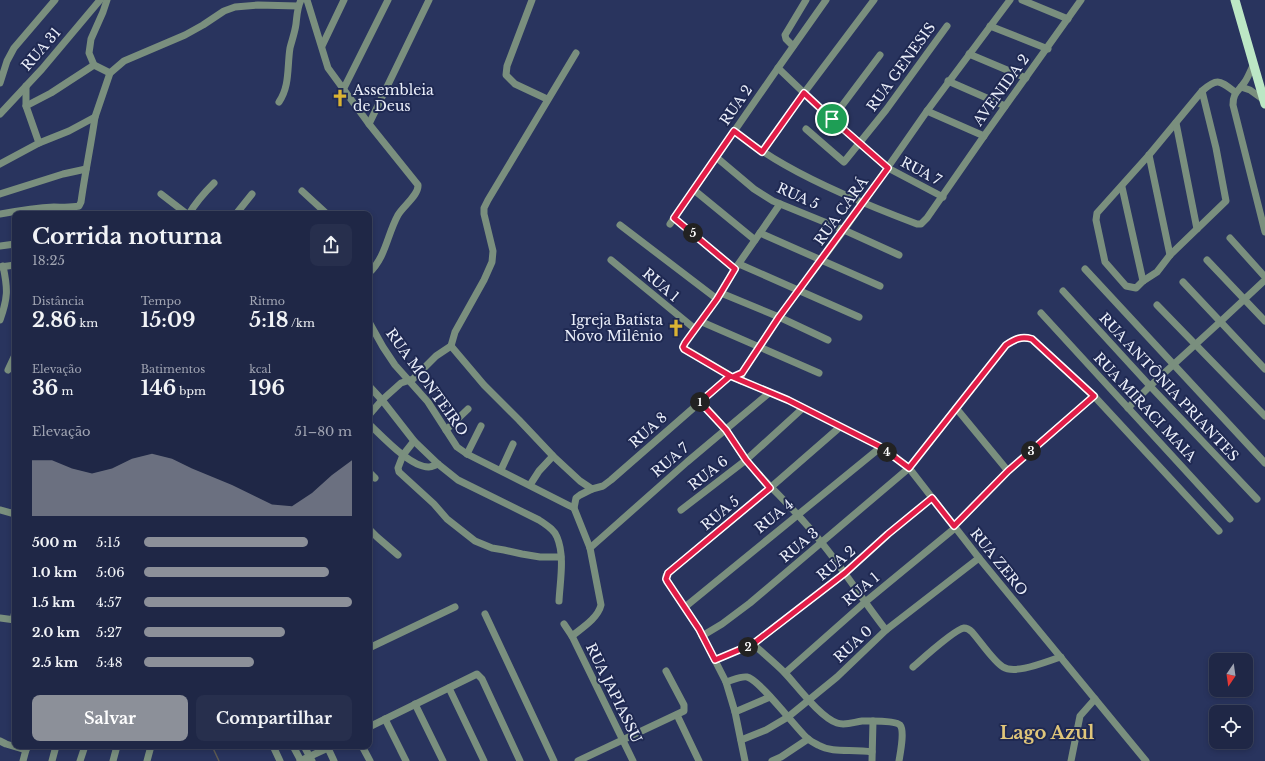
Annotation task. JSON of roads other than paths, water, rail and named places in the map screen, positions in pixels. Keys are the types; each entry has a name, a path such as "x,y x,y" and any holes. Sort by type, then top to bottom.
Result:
{"main road":[{"path":"1235,0 1264,102"}],"street":[{"path":"0,83 7,61 14,48 55,0"},
{"name":"RUA 31","path":"0,114 42,70 100,0"},
{"path":"107,0 94,32 89,53 94,65 110,73"},
{"path":"307,0 328,68 369,124 417,184 418,190 398,215 380,260 372,269"},
{"path":"322,46 344,0"},
{"path":"343,90 388,0"},
{"path":"369,124 429,0"},
{"path":"532,0 507,66 506,75 515,84 547,99"},
{"path":"793,46 786,39 785,35 806,0"},
{"name":"RUA 2","path":"737,266 672,221 826,0"},
{"path":"762,152 874,0"},
{"name":"RUA CARÁ","path":"741,381 742,373 779,317 844,230 948,81 1010,0"},
{"path":"1022,0 1068,19"},
{"name":"AVENIDA 2","path":"863,203 915,223 923,223 943,197 1005,106 1081,0"},
{"path":"17,211 79,206 89,158 95,117 110,73 124,61 185,35 235,6 299,3 290,47 286,88 279,102"},
{"name":"RUA GENESIS","path":"806,130 844,162 886,110 947,26"},
{"path":"990,26 1048,48"},
{"path":"372,412 382,400 401,384 417,376 436,356 450,346 455,332 484,280 492,262 493,251 484,214 484,208 547,99 576,53"},
{"path":"969,54 1026,78"},
{"path":"832,119 880,55"},
{"path":"26,106 51,93 94,65"},
{"path":"1253,66 1245,82 1238,89 1234,97 1233,105 1265,232"},
{"name":"RUA 7","path":"778,68 832,119 888,168 943,197"},
{"path":"948,81 1005,106"},
{"path":"1202,91 1216,148 1226,201 1170,255 1157,272 1142,281 1136,288 1130,288 1126,286 1105,262 1096,213 1122,187 1202,91 1212,83 1216,82 1238,89 1250,90 1264,102"},
{"path":"26,86 26,106 39,143"},
{"path":"927,111 984,136"},
{"path":"0,164 39,143 69,131 95,117"},
{"path":"1176,123 1197,229"},
{"path":"734,131 762,152 785,165 863,203"},
{"path":"1149,155 1170,255"},
{"name":"RUA 5","path":"716,157 754,188 780,204 844,230 899,255"},
{"path":"0,194 63,174 86,169"},
{"path":"190,211 214,183"},
{"path":"1122,187 1142,281"},
{"path":"694,190 755,240"},
{"path":"302,191 324,211"},
{"path":"161,194 184,211"},
{"path":"238,211 252,194"},
{"path":"694,329 702,322 737,266 780,204"},
{"path":"0,214 12,212"},
{"path":"620,225 719,296 779,317 828,340"},
{"path":"760,233 820,261 880,286"},
{"path":"1128,408 1265,278 1230,238"},
{"path":"0,246 12,244"},
{"name":"RUA 1","path":"611,260 694,329"},
{"path":"1207,260 1265,321"},
{"path":"0,320 7,294 7,285 2,267 12,265"},
{"path":"737,266 799,290 859,317"},
{"path":"1085,269 1265,463"},
{"path":"1183,282 1265,369"},
{"name":"RUA ANTÔNIA PRIANTES","path":"1063,291 1257,499"},
{"path":"1157,305 1265,416"},
{"name":"RUA MIRACI MAIA","path":"1040,313 1230,519"},
{"path":"702,322 819,374"},
{"name":"RUA MONTEIRO","path":"372,327 387,354 428,402 457,447 467,454 574,508"},
{"name":"RUA ZERO","path":"694,329 685,343 683,347 684,349 741,381 803,408 881,447 909,468 979,558 1146,761"},
{"name":"RUA 3","path":"702,636 722,624 750,603 909,468 1006,345 1016,338 1024,337 1032,339 1094,396 1219,531"},
{"path":"450,346 484,385 520,420 553,456 580,481 592,489 576,498 574,508"},
{"path":"8,370 12,361"},
{"name":"RUA 8","path":"592,489 603,486 611,480 700,402 732,376 742,373"},
{"path":"372,389 414,441 438,464 458,480 539,520 552,528 557,536 561,558 559,601"},
{"name":"RUA 7","path":"590,548 687,462 770,393"},
{"name":"RUA 1","path":"785,672 864,603 955,527 1008,471 1094,396"},
{"path":"700,402 726,430 746,460 770,488 798,514 822,542 845,573 864,603 886,630"},
{"name":"RUA 6","path":"681,510 746,460 803,408"},
{"path":"956,408 1008,471"},
{"path":"446,430 468,409"},
{"path":"467,454 481,426"},
{"path":"372,427 403,455 414,462 429,467 438,464"},
{"name":"RUA 5","path":"685,607 666,579 668,573 770,488 840,427"},
{"path":"414,441 403,455 398,468 399,472 434,504 447,519 475,541 492,548 540,557 561,558"},
{"path":"501,470 513,444"},
{"name":"RUA 4","path":"685,607 881,447"},
{"path":"530,485 539,471 553,456"},
{"path":"372,475 375,478"},
{"name":"RUA 2","path":"715,660 753,644 845,573 888,534 932,498"},
{"name":"RUA JAPIASSU","path":"572,636 593,619 600,610 601,605 590,548 574,508"},
{"path":"0,511 12,513"},
{"path":"372,532 398,555"},
{"name":"RUA 0","path":"741,740 766,730 788,717 837,677 886,630 979,558"},
{"path":"372,647 455,607"},
{"path":"685,607 726,682 735,712 745,761"},
{"path":"485,614 554,761"},
{"path":"0,618 12,620"},
{"name":"RUA JAPIASSU","path":"564,624 572,636 633,761"},
{"path":"913,667 950,636 963,628 967,628 972,632 998,664 1009,670 1028,667 1061,657"},
{"path":"753,644 785,672 809,700 828,718 838,724 873,721 897,723 902,727 903,733 899,761"},
{"path":"578,761 684,711 684,705 666,671"},
{"path":"372,726 476,674 482,679 520,761"},
{"path":"726,682 741,677 752,678 808,739 825,749 832,751 850,750 872,752"},
{"path":"448,688 484,761"},
{"path":"735,712 770,697"},
{"path":"1071,761 1080,716 1095,700"},
{"path":"415,704 444,761"},
{"path":"677,715 699,761"},
{"path":"385,719 406,761"},
{"path":"872,761 873,721"},
{"path":"772,761 784,759 808,739"},
{"path":"0,741 12,745"},
{"path":"23,761 27,749"},
{"path":"52,761 55,749"},
{"path":"80,761 84,749"},
{"path":"113,761 116,749"},
{"path":"147,761 150,749"},
{"path":"274,749 280,761"},
{"path":"295,749 301,761 311,759 326,749"},
{"path":"306,749 311,759"},
{"path":"330,749 334,761"},
{"path":"364,749 370,761"}],"waterway":[{"path":"213,749 219,761"}],"place":[{"name":"Assembleia de Deus","path":"340,98"},
{"name":"Igreja Batista Novo Milênio","path":"676,328"}],"district":[{"name":"Lago Azul","path":"1047,733"}]}
